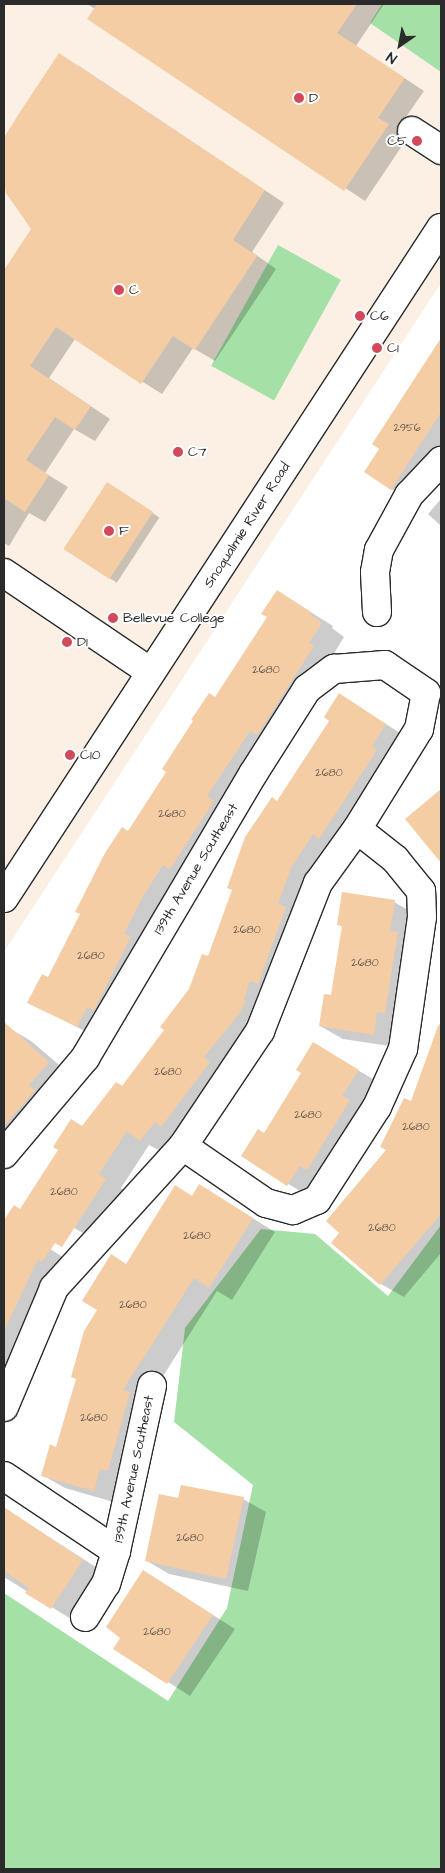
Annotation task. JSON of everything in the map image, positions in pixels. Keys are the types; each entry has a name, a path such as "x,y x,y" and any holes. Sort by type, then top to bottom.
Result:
{"street":[{"path":"412,132 441,150"},
{"name":"Snoqualmie River Road","path":"4,898 441,228"},
{"path":"377,612 375,572 379,550 410,495 441,461"},
{"path":"4,573 151,672"},
{"name":"139th Avenue Southeast","path":"4,1154 85,1058 248,782 307,690 334,670 385,665 433,684 419,729 357,829 318,884 260,1031 183,1146 54,1288 4,1408"},
{"path":"183,1146 266,1203 293,1210 317,1200 377,1107 403,1049 422,917 422,891 395,859 357,829"},
{"name":"139th Avenue Southeast","path":"85,1618 106,1584 116,1551 152,1386"},
{"name":"139th Avenue Southeast","path":"4,1476 116,1551"}],"shaded area":[{"name":"Bellevue College","path":"4,4 441,4 441,283 4,952"}],"green space":[{"path":"382,4 441,4 441,72 370,23"},
{"path":"278,245 341,280 274,401 211,366"},
{"path":"441,1225 441,1869 4,1869 4,1593 168,1701 227,1608 253,1485 174,1422 185,1328 261,1229 315,1234 388,1296"}],"building":[{"name":"D","path":"97,4 357,4 337,33 405,78 378,118 389,124 344,191 87,19"},
{"name":"C","path":"59,53 265,190 233,240 257,256 195,350 173,336 141,384 56,327 30,366 91,406 75,430 55,417 26,460 49,475 25,512 4,498 4,270 31,229 6,193 4,183 4,143 5,136"},
{"path":"441,338 441,412 391,490 364,472 379,449 372,444"},
{"name":"F","path":"107,482 153,512 110,579 63,549"},
{"path":"277,590 311,612 310,614 322,623 309,643 314,646 257,735 250,731 207,796 214,801 170,869 163,865 142,898 124,934 131,937 94,1010 87,1007 77,1027 27,1003 42,974 48,977 80,914 75,912 105,853 122,827 128,831 166,772 162,769 193,721 191,720 209,693 215,697 267,617 261,614"},
{"path":"339,693 386,724 372,746 377,750 319,839 313,834 291,868 278,904 286,907 258,984 250,981 244,999 246,1001 239,1014 204,1057 210,1062 161,1127 155,1122 140,1141 127,1131 99,1174 106,1179 62,1247 55,1243 42,1262 38,1259 4,1331 4,1220 14,1205 20,1209 58,1150 53,1147 71,1119 82,1126 116,1082 122,1086 164,1030 160,1027 189,989 202,954 208,956 232,890 227,888 245,837 272,797 277,801 329,721 324,717"},
{"path":"441,789 441,863 405,819"},
{"path":"342,892 395,900 390,931 398,932 385,1013 377,1012 374,1035 319,1026 324,994 331,995 342,926 337,925"},
{"path":"4,1022 49,1062 29,1085 35,1090 4,1126"},
{"path":"438,1026 441,1027 441,1214 380,1285 331,1243 339,1233 326,1221 386,1150 380,1147 404,1098 411,1101"},
{"path":"313,1042 359,1070 342,1096 350,1100 307,1170 300,1166 287,1186 241,1156 258,1129 264,1133 301,1073 296,1070"},
{"path":"199,1184 253,1218 209,1288 194,1278 123,1390 130,1392 108,1471 100,1469 94,1491 41,1476 50,1444 56,1447 76,1379 71,1377 84,1331 97,1310 82,1301 111,1254 126,1264 175,1185 192,1196"},
{"path":"181,1485 244,1497 226,1579 145,1561 159,1494 178,1498"},
{"path":"4,1507 83,1560 51,1609 25,1593 29,1588 4,1571"},
{"path":"143,1570 213,1615 167,1684 113,1649 120,1638 106,1627"}],"place":[{"name":"D","path":"299,98"},
{"name":"C5","path":"417,141"},
{"name":"C","path":"119,290"},
{"name":"C6","path":"360,316"},
{"name":"C1","path":"377,348"},
{"name":"C7","path":"178,452"},
{"name":"F","path":"109,531"},
{"name":"Bellevue College","path":"113,618"},
{"name":"D1","path":"67,642"},
{"name":"C10","path":"70,755"}]}
